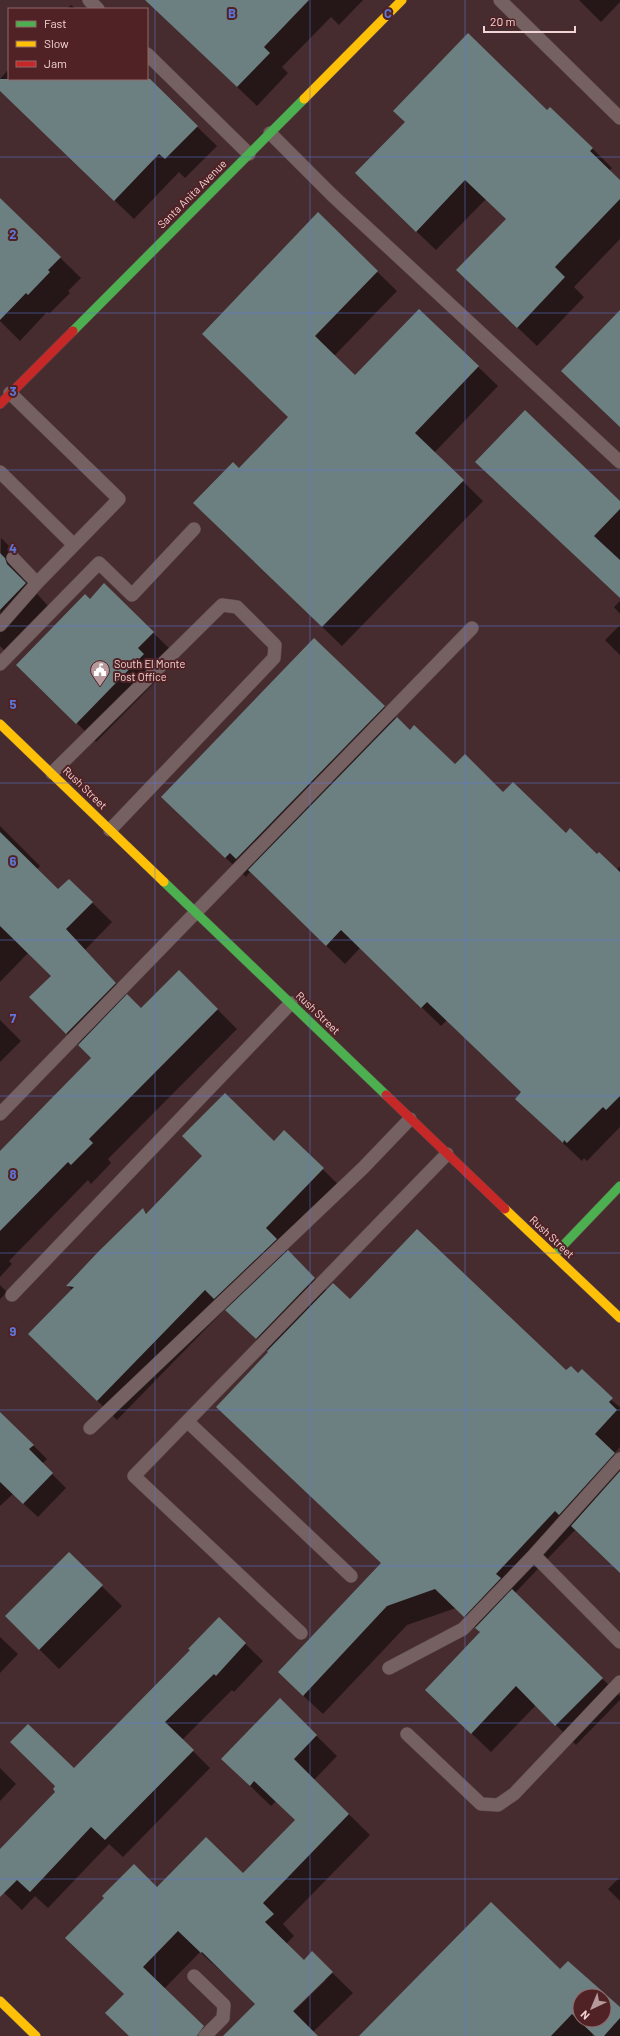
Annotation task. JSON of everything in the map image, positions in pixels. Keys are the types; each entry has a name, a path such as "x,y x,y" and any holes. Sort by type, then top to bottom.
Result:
{"street":[{"name":"Santa Anita Avenue","path":"0,404 402,0"},
{"name":"Rush Street","path":"0,724 410,1119 620,1318"},
{"path":"554,1255 620,1186"},
{"path":"0,2001 36,2036"}],"lane":[{"path":"89,0 97,8"},
{"path":"500,0 620,118"},
{"path":"148,55 249,154"},
{"path":"270,133 333,196 620,462"},
{"path":"0,625 37,583 119,499 10,393"},
{"path":"0,472 74,545"},
{"path":"0,664 99,563 132,594 194,529"},
{"path":"13,558 37,583"},
{"path":"52,773 222,605 236,607 275,645 274,658 110,830"},
{"path":"0,1114 472,628"},
{"path":"12,1295 291,1003"},
{"path":"90,1428 363,1168 410,1119"},
{"path":"301,1633 134,1476 447,1154"},
{"path":"188,1422 351,1576"},
{"path":"389,1668 463,1630 534,1555 620,1459"},
{"path":"534,1555 620,1642"},
{"path":"407,1734 481,1804 498,1805 514,1794 620,1682"},
{"path":"194,1976 224,2005 223,2018 205,2036"}],"building":[{"path":"145,0 309,0 264,47 270,53 237,87"},
{"path":"468,33 547,110 550,107 593,148 590,151 620,180 620,199 555,267 565,277 517,328 456,270 506,219 465,180 416,232 355,173 405,122 393,111"},
{"path":"0,79 150,79 198,126 165,159 159,154 114,201 0,91"},
{"path":"0,198 61,257 48,270 50,272 28,295 26,293 0,320"},
{"path":"318,212 378,271 315,336 355,375 419,309 479,366 415,433 464,480 322,627 193,503 233,462 239,468 288,417 202,334"},
{"path":"620,310 620,427 561,371"},
{"path":"525,410 620,501 620,509 594,536 620,560 620,598 475,462"},
{"path":"0,553 5,558 7,564 26,583 0,610"},
{"path":"104,583 154,632 138,648 144,654 76,724 16,665 85,594 90,599"},
{"path":"314,638 385,706 236,859 230,853 225,858 161,797"},
{"path":"397,717 410,730 414,725 455,764 465,754 503,792 513,782 566,833 570,828 597,854 599,852 620,872 620,1096 606,1110 603,1107 567,1143 564,1140 563,1143 515,1099 521,1092 427,1002 421,1008 341,930 326,946 248,870"},
{"path":"0,832 58,889 69,879 93,902 66,929 116,983 66,1034 29,997 51,976 0,926"},
{"path":"179,970 218,1009 89,1139 93,1143 71,1165 68,1162 0,1231 0,1151 91,1058 78,1045 127,994 141,1008"},
{"path":"225,1093 274,1141 284,1130 324,1168 266,1228 277,1239 214,1299 205,1290 97,1401 28,1334 74,1287 66,1286 98,1252 143,1208 146,1214 202,1156 182,1136"},
{"path":"417,1229 566,1370 571,1366 578,1373 582,1369 613,1398 609,1402 617,1410 595,1434 615,1453 559,1515 555,1511 496,1574 501,1578 464,1617 435,1589 387,1606 303,1696 278,1672 381,1563 216,1407 268,1352 267,1351 333,1283 350,1299"},
{"path":"288,1250 315,1278 256,1339 225,1310"},
{"path":"0,1412 34,1445 29,1449 53,1473 23,1504 0,1482"},
{"path":"620,1471 620,1573 571,1526"},
{"path":"69,1552 103,1585 39,1650 5,1616"},
{"path":"512,1589 603,1678 555,1726 516,1686 471,1734 425,1690 480,1632 475,1628"},
{"path":"219,1617 246,1643 216,1676 214,1674 165,1722 194,1750 105,1840 91,1827 30,1892 17,1880 0,1897 0,1849 55,1792 53,1789 55,1786 10,1742 28,1724 74,1768 190,1650 188,1649"},
{"path":"280,1698 317,1735 294,1759 349,1814 263,1903 274,1914 265,1922 304,1960 312,1951 333,1972 293,2011 318,2036 223,2036 255,2004 202,1952 201,1953 178,1931 143,1967 204,2026 197,2036 129,2036 105,2013 124,1994 65,1938 104,1898 102,1896 134,1864 157,1887 206,1837 243,1873 295,1820 254,1781 250,1786 221,1759"},
{"path":"491,1902 560,1969 568,1961 599,1988 572,1988 572,2014 551,2036 359,2036"},
{"path":"612,2000 620,2007 620,2018 612,2027"},
{"path":"587,2028 611,2028 604,2036 595,2036"}],"traffic: fast":[{"path":"73,331 304,99"},
{"path":"164,882 386,1095"},
{"path":"554,1255 620,1186"}],"traffic: slow":[{"path":"304,99 402,0"},
{"path":"0,724 164,882"},
{"path":"505,1209 620,1318"},
{"path":"0,2001 36,2036"}],"traffic: jam":[{"path":"0,404 73,331"},
{"path":"386,1095 505,1209"}],"place":[{"name":"South El Monte Post Office","path":"100,687"}]}
